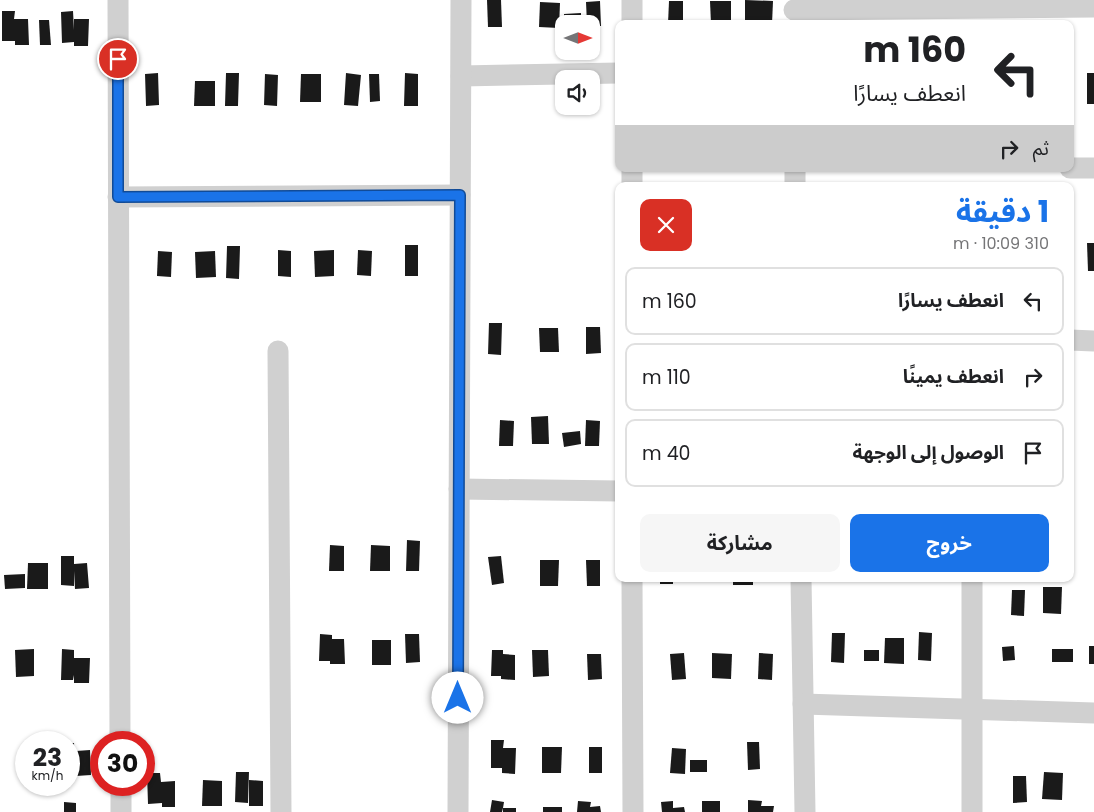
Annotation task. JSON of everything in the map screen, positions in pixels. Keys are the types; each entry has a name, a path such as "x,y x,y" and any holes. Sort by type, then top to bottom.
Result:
{"street":[{"path":"118,0 120,731"},
{"path":"458,812 461,0"},
{"path":"632,0 632,20"},
{"path":"794,11 969,4 1094,7"},
{"path":"461,76 615,73"},
{"path":"1074,168 1094,168"},
{"path":"118,197 460,195"},
{"path":"1074,340 1094,341"},
{"path":"278,351 281,812"},
{"path":"459,490 615,491"},
{"path":"632,582 633,812"},
{"path":"802,582 805,812"},
{"path":"972,582 972,812"},
{"path":"804,704 1094,714"},
{"path":"121,796 121,812"}],"building":[{"path":"487,0 501,0 502,27 488,27"},
{"path":"745,0 773,1 772,20 745,20"},
{"path":"600,1 601,26 600,15 587,15 586,2"},
{"path":"669,1 683,1 683,20 668,20"},
{"path":"710,1 731,1 731,20 711,20"},
{"path":"540,2 560,3 560,15 555,15 555,28 539,27"},
{"path":"2,11 15,11 14,19 28,19 29,45 15,45 15,41 2,41"},
{"path":"73,11 74,30 74,19 89,19 88,46 74,46 74,42 62,43 61,12"},
{"path":"581,13 581,15 564,15"},
{"path":"39,20 49,20 51,45 40,45"},
{"path":"158,73 159,105 146,106 145,74"},
{"path":"226,73 239,73 238,106 225,106"},
{"path":"346,73 361,75 358,106 344,105"},
{"path":"405,73 418,74 418,106 404,106"},
{"path":"1087,73 1094,73 1094,104 1087,104"},
{"path":"265,74 278,75 277,106 264,105"},
{"path":"301,74 321,74 321,102 300,102"},
{"path":"369,74 379,74 380,101 370,102"},
{"path":"195,81 215,81 215,106 194,106"},
{"path":"1087,243 1094,243 1094,271 1088,271"},
{"path":"405,245 418,245 418,276 405,276"},
{"path":"227,246 240,246 239,279 226,278"},
{"path":"278,250 291,251 291,277 278,276"},
{"path":"334,250 334,276 315,277 314,251"},
{"path":"358,250 372,251 371,276 357,275"},
{"path":"158,251 172,252 171,277 157,276"},
{"path":"215,251 216,277 196,278 195,252"},
{"path":"489,323 502,323 501,355 488,354"},
{"path":"586,327 600,327 601,353 586,354"},
{"path":"539,328 558,328 559,352 540,352"},
{"path":"548,416 549,444 532,444 531,417"},
{"path":"500,420 514,421 513,446 499,446"},
{"path":"586,420 600,421 599,446 585,446"},
{"path":"580,431 581,444 564,447 562,433"},
{"path":"407,540 420,541 419,571 406,571"},
{"path":"330,545 344,546 344,571 329,571"},
{"path":"371,545 390,546 390,571 370,571"},
{"path":"61,556 74,556 74,564 87,563 89,588 75,589 74,571 74,586 61,585"},
{"path":"501,556 504,583 492,585 488,557"},
{"path":"540,560 559,560 558,586 540,586"},
{"path":"586,560 600,560 600,586 587,586"},
{"path":"28,563 48,563 48,589 27,589"},
{"path":"25,574 25,588 5,589 4,575"},
{"path":"660,582 673,582 673,584 660,584"},
{"path":"733,582 753,582 753,585 733,585"},
{"path":"1043,587 1062,587 1061,614 1043,613"},
{"path":"1012,590 1025,590 1024,616 1011,615"},
{"path":"919,632 932,633 931,661 918,660"},
{"path":"832,633 845,633 844,663 831,662"},
{"path":"320,634 332,635 332,639 344,639 345,664 330,664 330,661 319,661"},
{"path":"405,634 419,634 420,662 406,663"},
{"path":"885,638 904,638 904,664 884,663"},
{"path":"372,640 391,640 391,665 372,665"},
{"path":"1014,646 1015,660 1003,661 1002,647"},
{"path":"1089,646 1094,646 1094,664 1089,664"},
{"path":"34,649 34,676 16,677 15,650"},
{"path":"62,649 74,650 74,658 90,658 89,683 74,683 74,675 73,680 61,680"},
{"path":"1052,649 1073,649 1073,662 1052,662"},
{"path":"492,650 503,650 503,654 515,655 515,680 501,679 501,676 491,676"},
{"path":"532,650 548,650 549,676 533,677"},
{"path":"864,650 879,650 879,661 864,661"},
{"path":"684,653 686,679 672,680 670,654"},
{"path":"712,653 732,654 731,679 712,678"},
{"path":"759,653 773,654 772,680 758,679"},
{"path":"587,654 601,654 602,679 588,680"},
{"path":"491,740 504,740 503,748 516,748 515,774 502,773 502,768 491,768"},
{"path":"747,742 759,742 760,769 748,770"},
{"path":"542,747 562,747 561,773 542,773"},
{"path":"589,747 602,747 602,773 589,773"},
{"path":"672,748 686,749 685,774 670,773"},
{"path":"90,750 90,775 80,776 80,751"},
{"path":"690,760 707,760 707,772 690,772"},
{"path":"236,772 249,772 248,803 235,802"},
{"path":"1044,772 1063,773 1062,800 1042,799"},
{"path":"155,773 160,773 161,782 175,781 175,807 162,807 162,803 148,804 148,796 155,796"},
{"path":"1013,776 1026,776 1027,802 1013,803"},
{"path":"203,780 222,781 222,806 202,806"},
{"path":"249,780 263,781 263,806 249,806"},
{"path":"492,800 504,802 502,812 490,812"},
{"path":"748,800 762,801 761,806 774,806 773,812 748,812"},
{"path":"578,801 591,802 590,807 600,806 601,812 577,812"},
{"path":"673,801 673,808 684,807 685,812 662,812 661,802"},
{"path":"702,801 720,801 720,812 702,812"},
{"path":"64,802 76,803 76,812 64,812"},
{"path":"543,807 562,807 562,812 543,812"},
{"path":"503,808 516,808 516,812 503,812"}],"route":[{"path":"118,59 118,197 460,195 458,698"}]}
